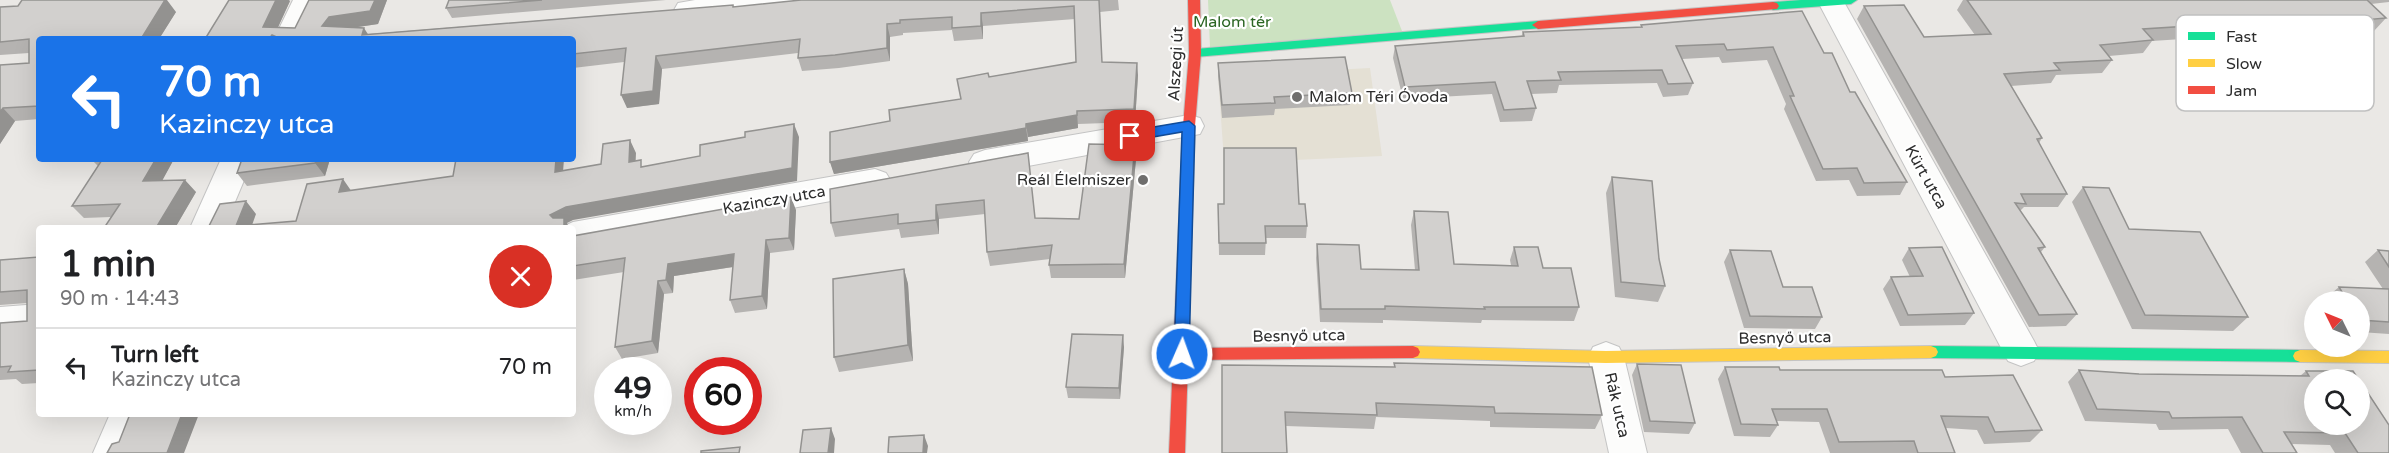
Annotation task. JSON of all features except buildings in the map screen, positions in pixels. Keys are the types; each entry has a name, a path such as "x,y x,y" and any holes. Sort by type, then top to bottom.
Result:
{"street":[{"path":"290,36 307,0"},
{"path":"667,12 809,0"},
{"name":"Alszegi út","path":"1177,453 1189,126 1195,53 1194,0"},
{"path":"1195,53 1840,1"},
{"name":"Kürt utca","path":"1840,1 2021,351"},
{"path":"956,167 1189,126"},
{"path":"208,225 236,162"},
{"name":"Kazinczy utca","path":"576,235 909,176"},
{"path":"0,321 36,318"},
{"name":"Besnyő utca","path":"1182,354 1393,352 1606,357 2021,351 2389,357"},
{"name":"Rák utca","path":"1606,357 1628,453"},
{"path":"112,453 127,417"}],"shaded area":[{"name":"Malom Téri Óvoda","path":"1370,68 1382,156 1224,160 1218,76"}],"green space":[{"name":"Malom tér","path":"1208,0 1390,0 1402,31 1210,47"}],"traffic: fast":[{"path":"1773,6 1851,0"},
{"path":"1195,53 1538,25"},
{"path":"1931,352 2300,356"}],"traffic: slow":[{"path":"1413,352 1606,357 1931,352"},
{"path":"2300,356 2389,357"}],"traffic: jam":[{"path":"1177,453 1189,126 1195,53 1194,0"},
{"path":"1538,25 1773,6"},
{"path":"1182,354 1413,352"}],"place":[{"name":"Malom Téri Óvoda","path":"1297,97"},
{"name":"Reál Élelmiszer","path":"1143,180"}],"route":[{"path":"1130,136 1189,126 1182,354"}]}
